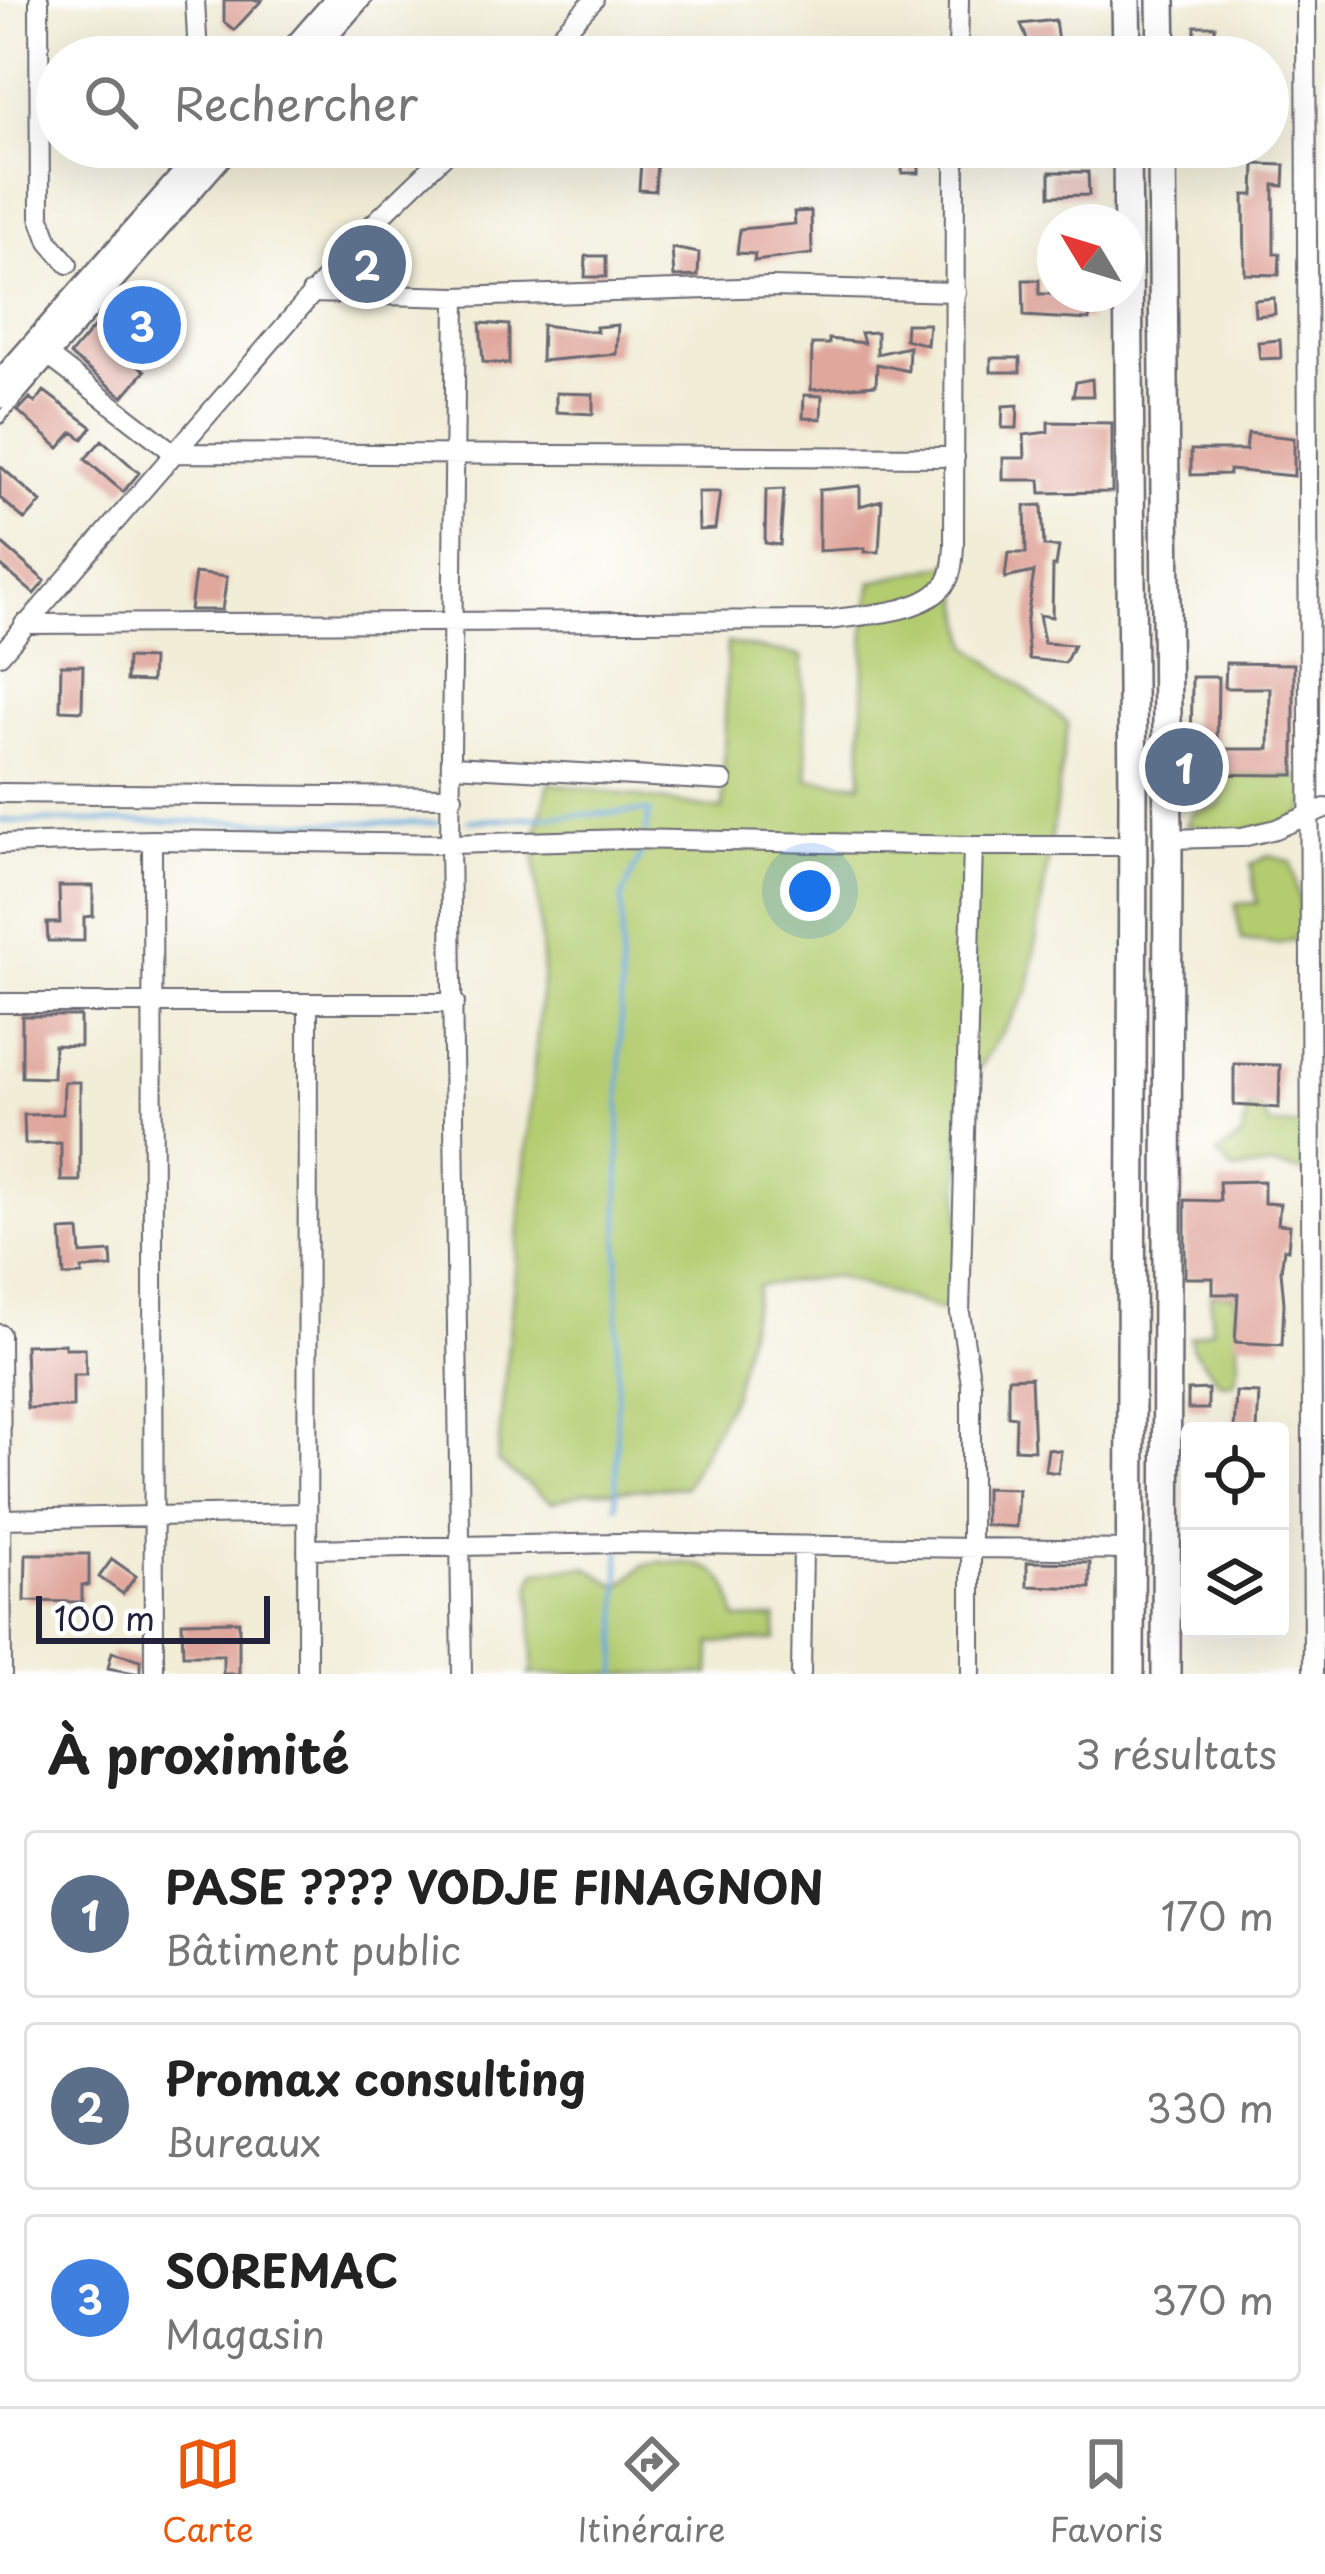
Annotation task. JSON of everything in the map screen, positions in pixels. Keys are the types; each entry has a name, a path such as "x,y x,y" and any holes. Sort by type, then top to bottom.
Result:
{"highway":[{"path":"312,36 344,0"},
{"path":"0,392 197,168"}],"street":[{"path":"39,0 39,36"},
{"path":"195,0 197,36"},
{"path":"560,36 594,0"},
{"path":"958,36 959,0"},
{"path":"1126,0 1127,36"},
{"path":"1161,0 1162,36"},
{"path":"1306,0 1317,810 1312,1674"},
{"path":"40,168 40,217 49,242 68,264"},
{"path":"0,655 370,226 431,168"},
{"path":"24,624 830,620 927,600 944,586 951,572 955,168"},
{"path":"1127,168 1130,1674"},
{"path":"1162,168 1168,839 1166,1674"},
{"path":"311,293 455,297 772,287 956,292"},
{"path":"455,297 450,844 462,1674"},
{"path":"52,358 174,453 955,458"},
{"path":"453,766 723,781"},
{"path":"0,793 453,797"},
{"path":"1168,839 1243,837 1276,829 1317,810"},
{"path":"0,844 152,840 450,844 628,838 1132,846"},
{"path":"152,840 154,1674"},
{"path":"971,1674 971,1384 960,1313 973,845"},
{"path":"0,1003 455,1003"},
{"path":"308,1004 308,1674"},
{"path":"0,1334 2,1674"},
{"path":"2,1519 308,1513"},
{"path":"308,1549 802,1546 1129,1550"},
{"path":"801,1674 802,1546"}],"lane":[{"path":"334,36 366,0"},
{"path":"0,418 219,168"}],"green space":[{"path":"955,563 969,646 1068,723 1029,990 960,1098 959,1316 835,1276 758,1286 733,1395 685,1487 586,1492 552,1502 497,1462 543,972 534,843 549,783 723,810 727,643 802,656 808,779 861,784 865,623 872,582"},
{"path":"1222,774 1300,776 1311,793 1303,812 1281,826 1230,831 1186,824 1194,812 1221,805"},
{"path":"1269,855 1291,862 1307,936 1277,944 1242,940 1235,904 1257,903 1251,865"},
{"path":"1248,1108 1262,1111 1270,1125 1309,1126 1305,1172 1272,1166 1234,1171 1217,1155 1242,1137"},
{"path":"1210,1294 1235,1295 1239,1363 1234,1383 1219,1382 1193,1349 1190,1337 1212,1329"},
{"path":"659,1562 713,1571 727,1587 736,1619 776,1618 776,1640 711,1643 710,1674 529,1674 533,1670 531,1583 537,1571 587,1567 619,1587 644,1565"}],"building":[{"path":"224,0 262,0 234,30 224,22"},
{"path":"1055,20 1057,36 1026,36 1021,24"},
{"path":"1195,26 1215,26 1215,36 1195,36"},
{"path":"641,168 657,168 655,191 639,190"},
{"path":"1255,168 1285,168 1284,186 1274,185 1274,254 1280,254 1279,275 1245,274 1244,195 1254,195"},
{"path":"1050,172 1088,172 1089,195 1050,196"},
{"path":"811,211 812,254 754,261 755,254 737,253 740,229 795,224 794,212"},
{"path":"672,248 699,253 698,276 674,277"},
{"path":"586,256 606,256 606,277 585,277"},
{"path":"1023,280 1037,280 1037,312 1090,312 1089,320 1024,316"},
{"path":"1274,298 1275,314 1255,316 1254,300"},
{"path":"480,323 509,325 509,364 483,362"},
{"path":"906,324 929,324 927,345 905,339"},
{"path":"542,325 597,332 596,327 618,325 616,354 541,361"},
{"path":"94,327 145,371 123,397 70,355"},
{"path":"877,332 877,354 909,347 908,371 877,364 876,385 811,390 812,344 829,344 829,339 864,343 861,333"},
{"path":"1280,340 1281,358 1260,359 1258,342"},
{"path":"991,358 1020,358 1020,372 991,372"},
{"path":"1092,379 1093,396 1073,396 1076,382"},
{"path":"44,391 92,427 83,439 73,432 59,448 18,411 30,398 35,403"},
{"path":"556,393 593,394 593,414 556,412"},
{"path":"804,395 822,396 821,419 803,418"},
{"path":"1018,405 1017,428 1002,428 1003,406"},
{"path":"1048,422 1112,423 1112,492 1041,493 1040,480 1003,480 1003,458 1025,458 1024,435 1048,432"},
{"path":"1248,433 1294,438 1294,476 1229,470 1229,474 1191,475 1191,450 1246,450"},
{"path":"102,440 139,473 123,492 85,459"},
{"path":"0,466 41,502 25,520 0,498"},
{"path":"860,486 860,506 882,500 879,552 865,552 865,548 819,551 819,490"},
{"path":"784,489 780,545 765,543 766,490"},
{"path":"698,492 720,492 715,529 699,530"},
{"path":"1042,505 1044,546 1059,547 1053,566 1052,617 1039,615 1044,643 1074,645 1065,663 1029,659 1026,625 1034,572 1005,578 1008,553 1026,553 1025,506"},
{"path":"0,542 45,581 34,594 0,565"},
{"path":"195,573 227,577 222,610 190,610"},
{"path":"127,658 152,659 151,682 126,681"},
{"path":"1226,663 1294,664 1294,775 1191,774 1192,677 1218,677 1217,749 1269,749 1270,688 1225,688"},
{"path":"61,665 83,665 82,711 60,710"},
{"path":"59,886 93,886 93,916 84,917 84,941 48,941 47,923 60,923"},
{"path":"22,1016 80,1016 80,1046 54,1045 53,1078 22,1077"},
{"path":"1234,1064 1280,1065 1279,1108 1234,1105"},
{"path":"64,1082 80,1082 80,1181 61,1181 61,1143 25,1144 24,1115 63,1114"},
{"path":"1264,1181 1264,1203 1280,1204 1278,1224 1290,1225 1281,1271 1282,1345 1235,1342 1238,1294 1213,1294 1213,1278 1185,1278 1185,1200 1220,1201 1219,1182"},
{"path":"79,1230 81,1254 111,1252 112,1267 64,1276 61,1231"},
{"path":"65,1344 65,1348 85,1348 86,1375 73,1375 73,1407 27,1408 25,1345"},
{"path":"1031,1377 1034,1450 1015,1449 1016,1417 1008,1416 1008,1378"},
{"path":"1208,1389 1208,1409 1188,1409 1188,1390"},
{"path":"1236,1392 1259,1393 1257,1422 1234,1422"},
{"path":"1048,1449 1061,1451 1058,1473 1045,1471"},
{"path":"985,1488 1018,1489 1016,1527 985,1525"},
{"path":"26,1554 89,1554 89,1585 82,1585 82,1602 25,1601"},
{"path":"112,1559 136,1576 123,1594 99,1577"},
{"path":"1027,1562 1090,1563 1090,1588 1027,1586"},
{"path":"239,1621 239,1674 223,1674 223,1655 183,1655 182,1622"},
{"path":"112,1652 140,1660 140,1674 108,1668"}],"waterway":[{"path":"468,821 649,811 646,834"},
{"path":"0,821 436,823"},
{"path":"616,1506 622,897 645,845"},
{"path":"617,1674 620,1548"}],"place":[{"name":"Promax consulting","path":"367,264"},
{"name":"SOREMAC","path":"142,325"},
{"name":"PASE ???? VODJE FINAGNON","path":"1184,767"}]}
